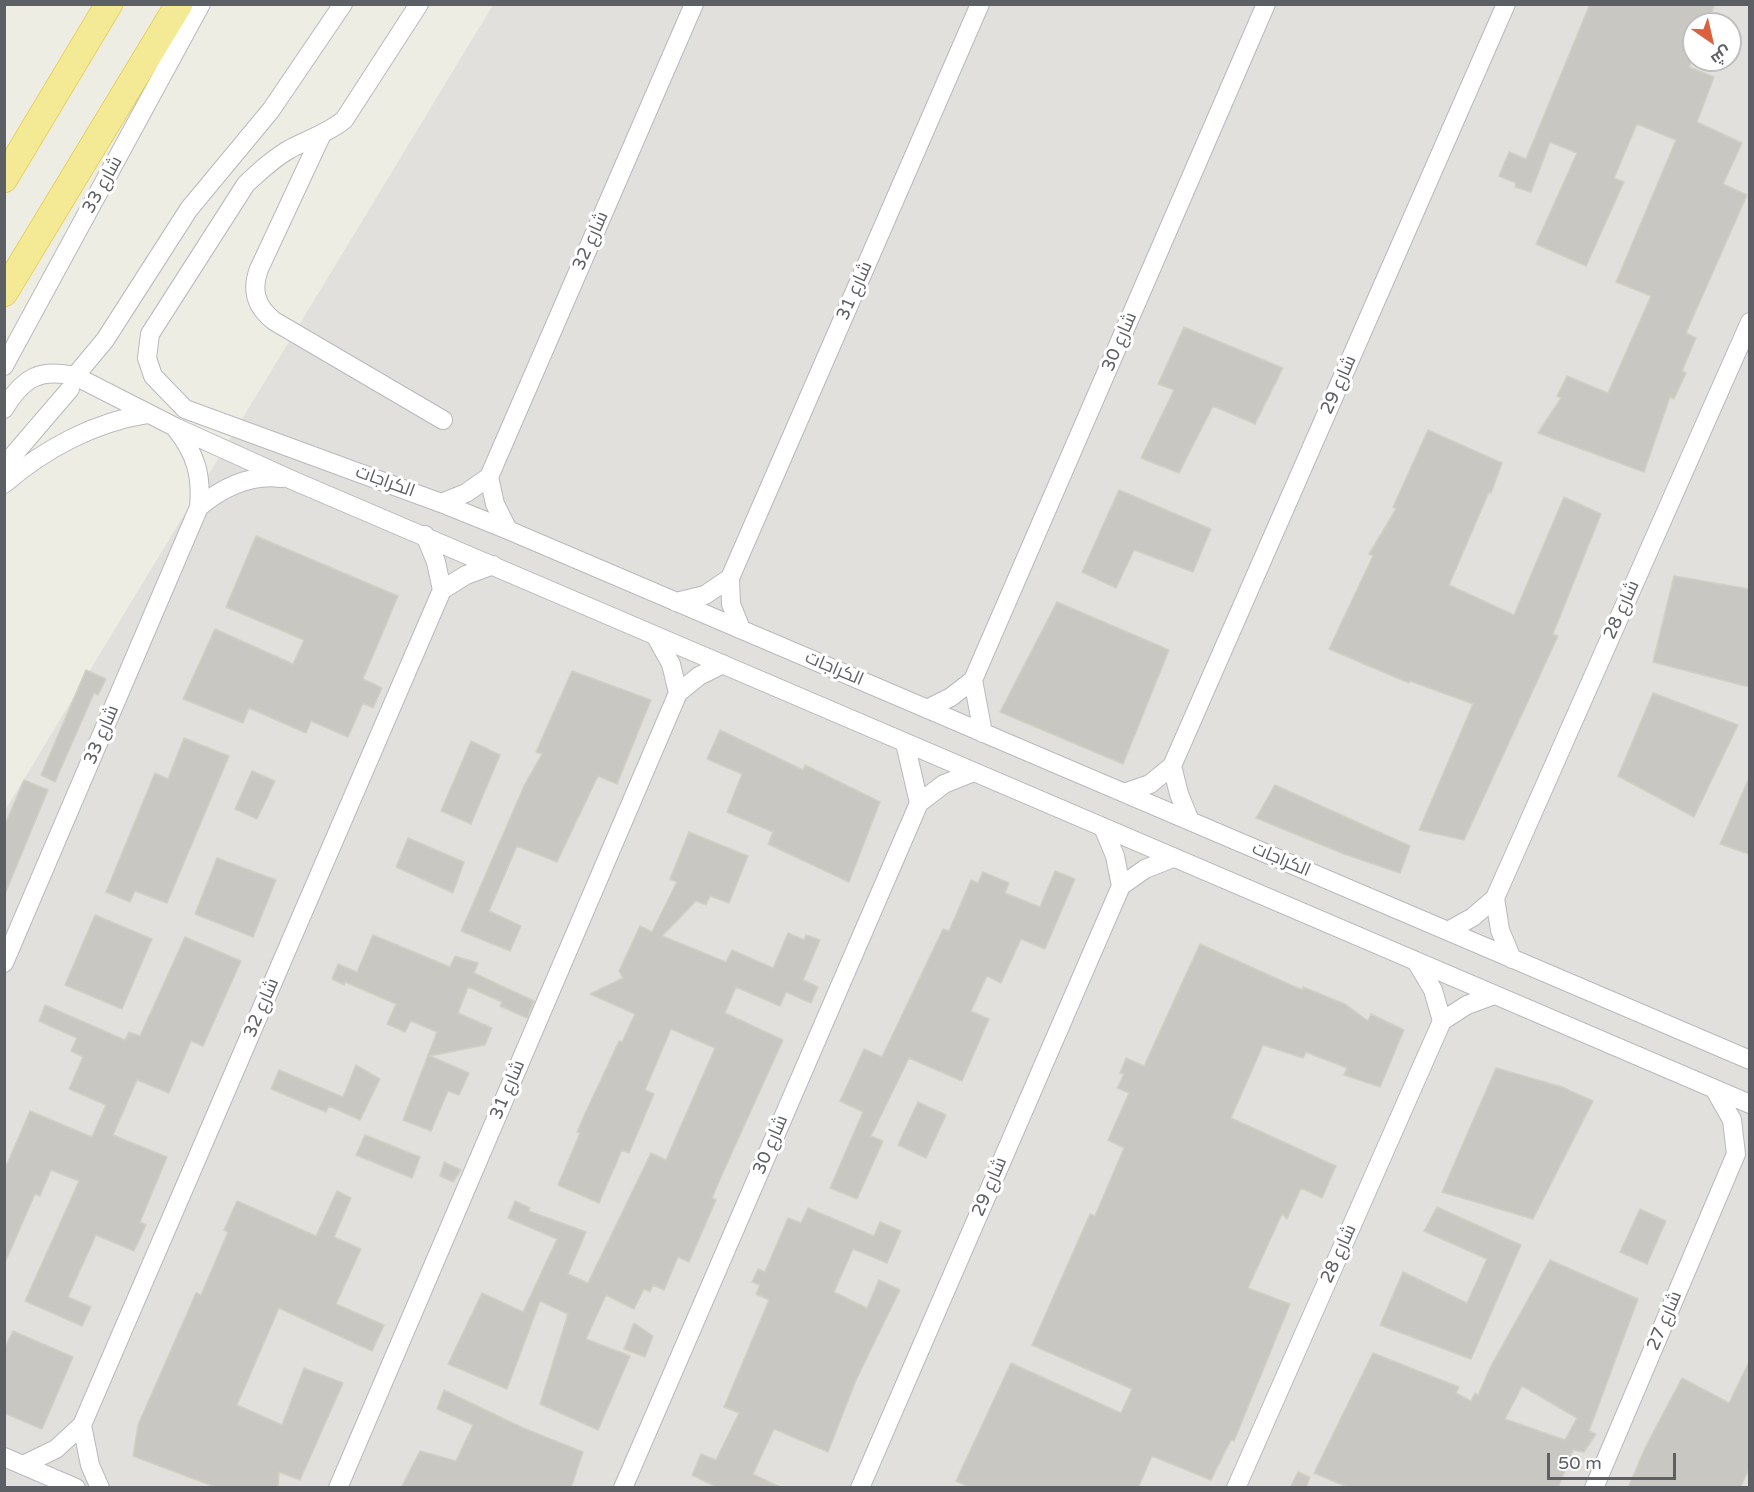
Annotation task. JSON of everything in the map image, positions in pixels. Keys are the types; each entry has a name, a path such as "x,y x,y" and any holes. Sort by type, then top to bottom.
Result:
{"highway":[{"path":"4,179 109,4"},
{"name":"شارع 33","path":"4,293 179,4"}],"street":[{"name":"شارع 33","path":"4,366 201,4"},
{"path":"4,466 105,340 189,209 271,110 343,4"},
{"path":"419,4 345,120 322,134 255,280 258,304 274,321 443,420"},
{"name":"شارع 32","path":"489,477 694,4"},
{"name":"شارع 31","path":"741,629 731,604 730,578 980,4"},
{"name":"شارع 30","path":"973,680 1266,4"},
{"name":"شارع 29","path":"1124,793 1150,784 1172,766 1506,4"},
{"name":"الكراجات","path":"322,134 267,164 246,184 150,334 147,358 153,376 185,409 508,530 1512,959 1745,1055"},
{"name":"شارع 28","path":"1448,931 1473,916 1495,898 1749,322"},
{"name":"الكراجات","path":"4,409 16,390 28,380 42,374 58,372 73,382 292,480 1749,1104"},
{"path":"4,484 85,432 115,420 147,414"},
{"name":"شارع 33","path":"4,963 199,507 201,485 197,464 189,444 175,428"},
{"path":"199,507 226,488 242,482 276,477 292,480"},
{"path":"441,503 466,493 489,477 495,504 508,530"},
{"path":"424,535 436,562 442,590 466,575 493,565"},
{"path":"676,602 705,595 730,578"},
{"name":"شارع 32","path":"23,1465 56,1449 82,1425 442,590"},
{"path":"656,637 671,664 678,693"},
{"name":"شارع 31","path":"338,1488 678,693 699,676 723,664"},
{"path":"927,709 951,696 973,680 983,733"},
{"path":"905,743 919,803"},
{"path":"1172,766 1179,794 1190,821"},
{"name":"شارع 30","path":"623,1488 919,803 944,784 974,772"},
{"path":"1102,827 1115,856 1121,886"},
{"name":"شارع 29","path":"860,1488 1121,886 1145,868 1173,858"},
{"path":"1495,898 1500,930 1512,959"},
{"path":"1417,963 1433,990 1442,1021 1467,1005 1494,995"},
{"name":"شارع 28","path":"1236,1488 1442,1021"},
{"name":"شارع 27","path":"1594,1488 1743,1149 1732,1120 1715,1090"},
{"path":"82,1425 90,1465 100,1488"},
{"path":"4,1457 76,1488"}],"shaded area":[{"path":"493,5 1749,5 1749,1487 5,1487 4,812"}],"building":[{"path":"1590,4 1715,4 1712,12 1682,12 1682,72 1702,72 1714,77 1697,122 1742,143 1723,184 1747,195 1686,333 1696,338 1682,371 1686,373 1674,399 1670,397 1644,472 1538,433 1561,398 1557,396 1567,376 1608,393 1651,296 1616,282 1676,140 1637,124 1614,178 1624,182 1586,266 1536,244 1577,153 1550,142 1531,192 1515,187 1516,183 1499,176 1509,152 1526,159"},
{"path":"1184,327 1283,368 1255,424 1213,406 1179,473 1141,458 1174,390 1158,384"},
{"path":"1428,430 1502,463 1491,493 1489,492 1449,585 1514,615 1564,497 1601,514 1553,634 1558,636 1464,840 1419,830 1473,704 1410,681 1409,683 1329,649 1373,556 1369,554 1396,509 1393,507"},
{"path":"1119,490 1211,529 1193,572 1134,550 1116,588 1082,572"},
{"path":"256,536 398,596 363,679 382,688 373,708 363,703 348,737 311,721 306,733 249,708 243,723 183,699 215,629 293,664 304,640 226,607"},
{"path":"1674,576 1749,589 1749,687 1653,662"},
{"path":"1057,602 1169,650 1123,764 1000,712"},
{"path":"86,670 106,679 98,695 94,693 55,782 41,775"},
{"path":"572,671 651,700 617,784 598,776 557,862 517,846 489,911 521,926 510,951 461,931 525,784 542,754 536,752"},
{"path":"1653,693 1738,725 1694,817 1618,776"},
{"path":"720,730 803,770 805,765 880,802 849,882 768,844 773,832 727,812 742,774 707,759"},
{"path":"184,738 229,756 167,903 135,891 130,902 106,892 155,773 168,779"},
{"path":"471,741 500,755 471,824 441,811"},
{"path":"252,771 275,781 257,819 235,809"},
{"path":"1749,778 1749,854 1720,844"},
{"path":"24,780 48,790 5,894 4,827"},
{"path":"1275,785 1410,846 1400,873 1344,854 1256,818"},
{"path":"689,832 748,856 729,903 710,896 706,905 696,901 662,936 726,962 732,950 773,968 788,933 804,940 806,935 820,940 803,980 818,987 811,1003 786,992 780,1006 736,987 725,1013 783,1040 712,1198 716,1200 689,1262 678,1257 664,1290 653,1285 650,1292 644,1289 634,1309 606,1295 586,1339 630,1356 598,1430 540,1404 568,1314 540,1301 507,1389 448,1364 482,1293 523,1312 557,1239 508,1218 515,1201 530,1208 529,1211 586,1232 568,1274 588,1283 651,1153 666,1160 715,1048 671,1029 645,1090 654,1094 629,1153 622,1150 599,1203 558,1185 580,1133 577,1132 584,1116 619,1041 622,1042 635,1014 590,994 623,978 619,971 640,926 652,932 677,882 670,879"},
{"path":"408,838 464,862 453,893 396,867"},
{"path":"217,858 276,880 253,937 195,914"},
{"path":"1055,871 1075,879 1045,949 1021,939 1001,983 987,976 971,1011 989,1019 962,1081 909,1058 871,1136 883,1141 857,1199 830,1188 863,1112 840,1101 864,1049 882,1057 943,929 949,931 971,880 978,883 983,872 1009,883 1005,893 1040,907"},
{"path":"95,915 152,939 122,1009 65,985"},
{"path":"373,935 450,967 455,956 478,963 474,973 534,1001 527,1018 500,1006 502,1002 468,987 458,1013 492,1028 485,1045 430,1056 469,1073 459,1095 448,1091 431,1131 403,1120 437,1032 411,1021 405,1032 387,1024 396,1004 345,982 344,985 332,979 338,964 357,972"},
{"path":"185,937 241,961 203,1046 191,1041 169,1093 137,1080 113,1135 167,1157 140,1222 146,1225 134,1251 96,1235 68,1297 91,1307 82,1326 25,1301 79,1181 51,1170 40,1196 35,1194 4,1265 4,1171 30,1111 92,1137 106,1105 69,1089 83,1057 71,1051 77,1038 39,1021 45,1005 125,1040 129,1032 140,1036"},
{"path":"1200,944 1302,990 1303,987 1345,1004 1368,1021 1371,1014 1404,1030 1380,1087 1344,1075 1347,1068 1306,1052 1303,1058 1263,1045 1231,1118 1336,1166 1322,1198 1301,1188 1287,1219 1282,1214 1248,1288 1290,1304 1234,1441 1231,1440 1211,1480 1152,1456 1138,1488 971,1488 956,1481 1011,1363 1121,1413 1132,1389 1032,1345 1090,1214 1095,1216 1124,1148 1108,1140 1129,1093 1117,1088 1124,1074 1120,1073 1126,1058 1144,1066"},
{"path":"356,1065 380,1079 360,1120 329,1106 326,1112 271,1089 279,1070 343,1097"},
{"path":"1496,1068 1562,1087 1593,1101 1533,1219 1442,1192"},
{"path":"918,1102 946,1115 926,1158 898,1145"},
{"path":"365,1135 420,1157 412,1178 356,1155"},
{"path":"444,1162 461,1170 453,1182 440,1176"},
{"path":"337,1191 351,1198 334,1237 361,1249 336,1304 384,1325 372,1351 279,1308 237,1405 282,1425 304,1368 343,1383 300,1480 279,1472 278,1488 218,1488 133,1456 138,1425 196,1293 201,1295 228,1232 224,1230 237,1201 316,1236"},
{"path":"1437,1207 1521,1245 1471,1359 1380,1325 1403,1272 1467,1303 1487,1259 1424,1231"},
{"path":"808,1208 874,1236 880,1222 901,1231 887,1263 853,1249 834,1292 867,1308 879,1280 900,1290 856,1380 828,1452 774,1429 753,1474 782,1488 718,1488 692,1475 701,1454 716,1460 739,1413 724,1407 769,1300 756,1294 760,1285 752,1282 758,1269 765,1272 788,1218 801,1223"},
{"path":"1640,1209 1666,1221 1647,1264 1620,1252"},
{"path":"1550,1260 1638,1299 1589,1431 1596,1434 1584,1452 1573,1450 1558,1488 1350,1488 1314,1473 1373,1353 1459,1387 1456,1393 1471,1401 1475,1393 1478,1395 1491,1366","holes":["1522,1386 1577,1418 1565,1440 1505,1419"]},
{"path":"634,1323 653,1336 645,1357 624,1349"},
{"path":"13,1331 73,1357 42,1429 4,1413 4,1349"},
{"path":"1749,1362 1749,1469 1740,1488 1628,1488 1646,1446 1682,1378 1729,1403"},
{"path":"444,1390 523,1428 583,1452 571,1488 401,1488 420,1451 456,1461 473,1425 437,1409"},
{"path":"1298,1472 1310,1477 1306,1488 1290,1488"}]}
